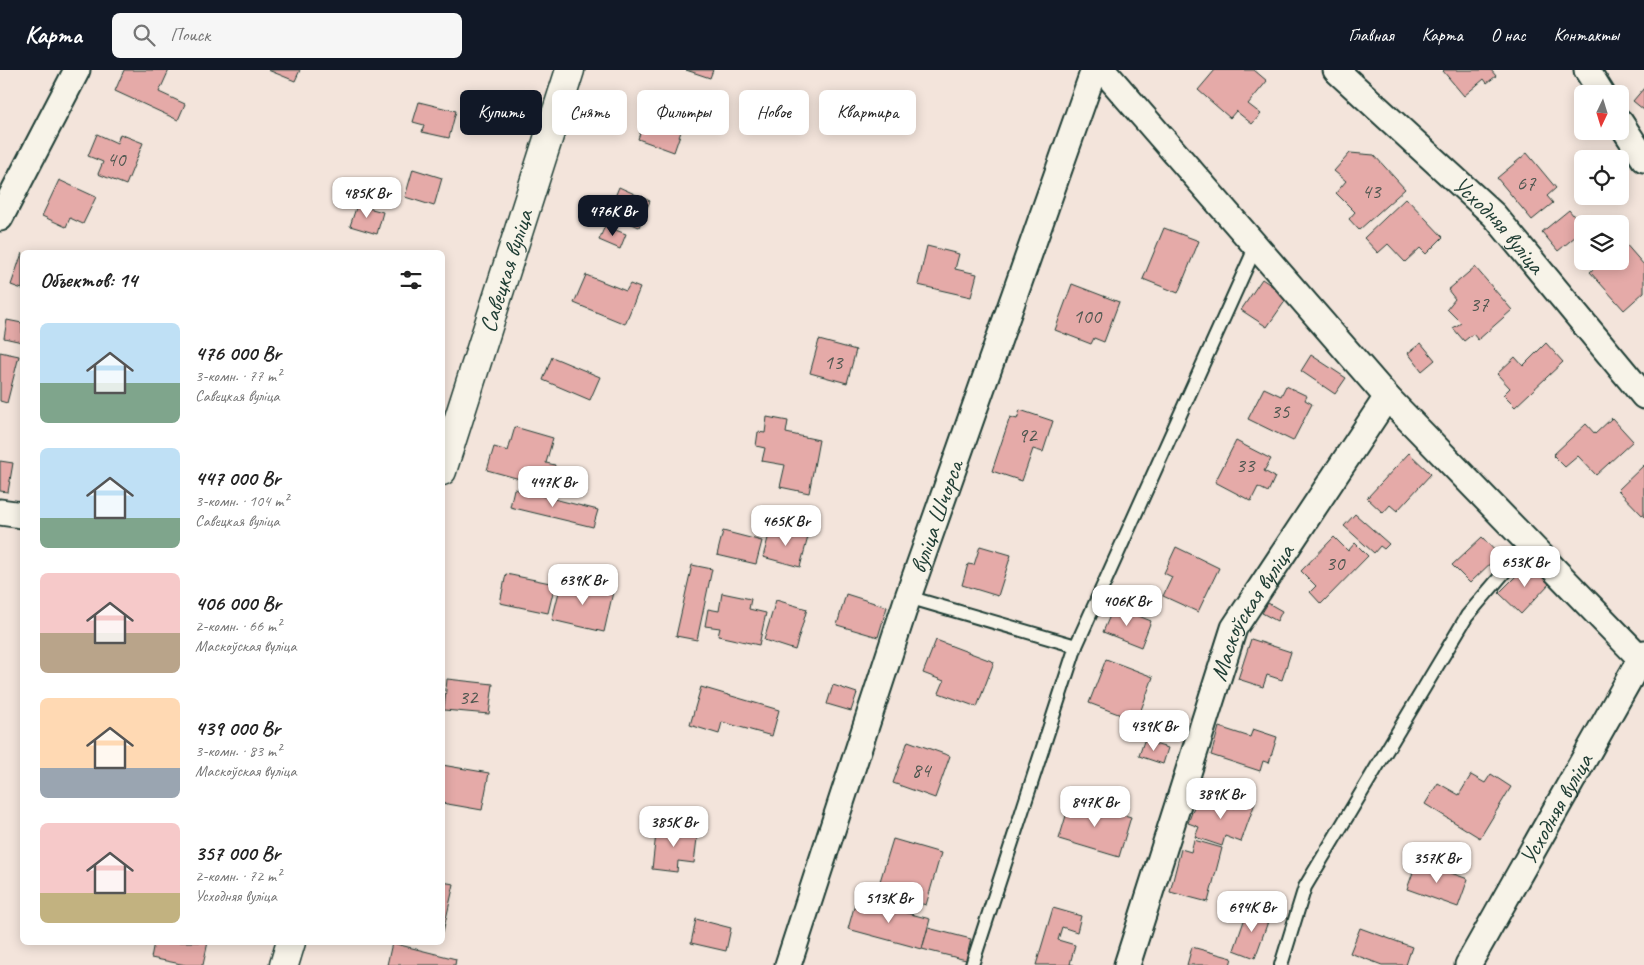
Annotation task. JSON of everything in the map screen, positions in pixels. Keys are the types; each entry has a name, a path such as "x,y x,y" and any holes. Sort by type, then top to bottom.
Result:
{"main road":[{"name":"Савецкая вуліца","path":"445,462 570,70"},
{"path":"284,965 290,945"}],"street":[{"path":"0,218 77,70"},
{"name":"вуліца Шчорса","path":"788,965 908,597 1094,70"},
{"path":"1103,70 1387,397 1643,658"},
{"name":"Усходняя вуліца","path":"1336,70 1494,215 1644,396"},
{"path":"1587,70 1596,85"},
{"path":"1629,136 1644,159"},
{"name":"Маскоўская вуліца","path":"1127,965 1234,628 1387,397"},
{"path":"0,512 20,515"},
{"name":"Усходняя вуліца","path":"1468,965 1643,658"}],"lane":[{"path":"972,965 1076,646 1256,246"},
{"path":"1281,965 1305,887 1467,616 1529,543"},
{"path":"908,597 1076,646"}],"building":[{"path":"124,70 169,70 159,92 185,104 178,120 115,91"},
{"path":"268,70 300,70 295,81"},
{"path":"686,70 713,70 710,78"},
{"path":"1215,70 1254,70 1267,81 1248,104 1261,114 1252,124 1236,111 1230,118 1198,90"},
{"path":"1444,70 1491,70 1496,76 1487,83 1484,79 1464,96"},
{"path":"1644,88 1644,110 1633,101"},
{"path":"419,102 456,111 449,138 422,132 424,125 413,122"},
{"path":"97,134 117,143 120,134 143,143 126,185 98,174 103,162 88,156"},
{"path":"639,135 680,135 674,152 638,139"},
{"path":"1350,153 1374,155 1405,189 1359,230 1349,219 1355,212 1336,193 1346,181 1334,171"},
{"path":"1527,153 1556,188 1547,196 1553,203 1532,220 1497,178"},
{"path":"413,169 442,178 434,206 405,197"},
{"path":"59,180 96,197 83,224 70,218 66,227 42,216"},
{"path":"619,187 650,201 639,227 608,214"},
{"path":"1406,198 1443,237 1426,254 1420,248 1405,262 1388,244 1378,253 1364,238"},
{"path":"357,205 383,212 377,234 350,226"},
{"path":"1569,210 1574,216 1574,238 1558,251 1542,232"},
{"path":"605,226 626,234 620,249 599,240"},
{"path":"1164,228 1199,241 1178,293 1143,279"},
{"path":"927,246 959,254 955,269 977,274 971,297 918,285"},
{"path":"1629,248 1644,265 1644,292 1624,310 1590,272 1592,270 1629,270"},
{"path":"20,259 20,288 11,285"},
{"path":"1475,267 1512,310 1478,340 1473,334 1464,341 1453,328 1461,323 1447,309 1455,299 1448,290"},
{"path":"586,275 626,291 630,284 640,288 625,324 574,303"},
{"path":"1262,279 1288,297 1267,327 1241,310"},
{"path":"1072,284 1119,302 1104,342 1094,338 1091,344 1055,330"},
{"path":"7,320 20,323 20,342 4,338"},
{"path":"819,340 856,350 847,383 810,373"},
{"path":"1421,343 1435,360 1422,371 1408,353"},
{"path":"1546,343 1563,362 1515,407 1503,395 1510,388 1497,374 1515,357 1523,366"},
{"path":"0,352 19,356 7,403 0,401"},
{"path":"1311,355 1346,378 1335,394 1301,371"},
{"path":"552,357 600,377 590,400 543,380"},
{"path":"1286,386 1307,396 1305,400 1312,404 1293,441 1248,419 1264,388 1281,396"},
{"path":"1020,410 1053,421 1043,452 1033,449 1022,481 992,471 1010,417 1017,419"},
{"path":"767,417 788,421 786,433 819,440 809,493 780,487 785,465 762,461 765,448 756,446 758,432 765,433"},
{"path":"1612,418 1633,441 1596,475 1578,456 1565,467 1553,455 1586,424 1595,434"},
{"path":"515,427 553,438 546,463 555,465 549,487 487,470 494,447 508,451"},
{"path":"1236,441 1271,459 1264,471 1275,477 1268,492 1258,487 1251,501 1215,482"},
{"path":"1409,453 1431,474 1397,511 1390,505 1383,513 1367,498"},
{"path":"0,461 13,463 8,492 0,491"},
{"path":"1644,465 1644,517 1618,490"},
{"path":"514,489 598,510 593,527 510,507"},
{"path":"1355,514 1389,544 1384,549 1380,546 1374,553 1344,526"},
{"path":"771,527 808,537 800,567 763,557"},
{"path":"723,531 762,541 756,564 717,555"},
{"path":"1334,537 1348,551 1355,543 1368,556 1321,604 1310,592 1316,586 1301,571"},
{"path":"1482,537 1499,555 1470,583 1452,565"},
{"path":"980,546 1011,555 998,596 962,585 968,564 974,565"},
{"path":"1176,547 1219,568 1198,612 1163,596 1172,577 1164,573"},
{"path":"1529,563 1550,583 1521,614 1499,593"},
{"path":"692,565 712,569 697,640 676,636"},
{"path":"506,574 555,584 548,613 500,603"},
{"path":"562,580 613,592 604,632 552,620"},
{"path":"722,593 751,599 749,609 766,613 759,645 718,636 720,628 705,626 708,609 719,611"},
{"path":"846,594 887,607 878,637 837,625"},
{"path":"776,600 807,609 795,650 764,640"},
{"path":"1268,603 1282,611 1277,621 1262,613"},
{"path":"1114,606 1151,621 1141,647 1103,632"},
{"path":"1251,639 1291,652 1282,680 1267,675 1263,687 1238,679"},
{"path":"936,640 994,662 977,707 939,693 944,681 923,673"},
{"path":"1106,659 1153,677 1137,721 1089,703"},
{"path":"447,679 493,684 489,714 445,710"},
{"path":"833,685 857,693 851,711 827,704"},
{"path":"701,687 779,710 772,736 722,722 719,734 690,725"},
{"path":"1219,727 1250,737 1253,729 1277,737 1269,763 1263,761 1260,771 1211,755"},
{"path":"908,741 950,756 935,798 893,783"},
{"path":"1144,741 1168,748 1163,764 1139,756"},
{"path":"445,766 489,773 482,810 445,804"},
{"path":"1491,774 1511,787 1480,838 1425,804 1438,783 1459,795 1471,775 1485,783"},
{"path":"1198,796 1235,808 1239,798 1255,803 1241,842 1225,836 1222,846 1195,837 1199,827 1188,823"},
{"path":"1071,799 1131,817 1119,857 1059,839"},
{"path":"657,825 698,830 694,863 678,861 677,872 652,869"},
{"path":"893,839 941,853 926,905 877,891"},
{"path":"1194,840 1222,848 1208,902 1170,892 1181,849 1191,852"},
{"path":"1417,861 1468,879 1458,907 1407,889"},
{"path":"445,882 454,884 445,923"},
{"path":"856,900 930,919 922,949 848,929"},
{"path":"1053,908 1081,916 1077,932 1062,927 1058,940 1075,945 1070,964 1074,965 1036,965"},
{"path":"1248,909 1270,916 1255,958 1234,950"},
{"path":"696,919 731,928 726,951 691,943"},
{"path":"928,928 971,939 966,960 922,949"},
{"path":"1360,928 1412,947 1406,965 1382,965 1350,953"},
{"path":"153,945 207,945 203,965 186,965 151,958"},
{"path":"392,945 400,945 456,959 455,965 387,965"},
{"path":"1192,947 1232,958 1230,965 1187,965"}]}
